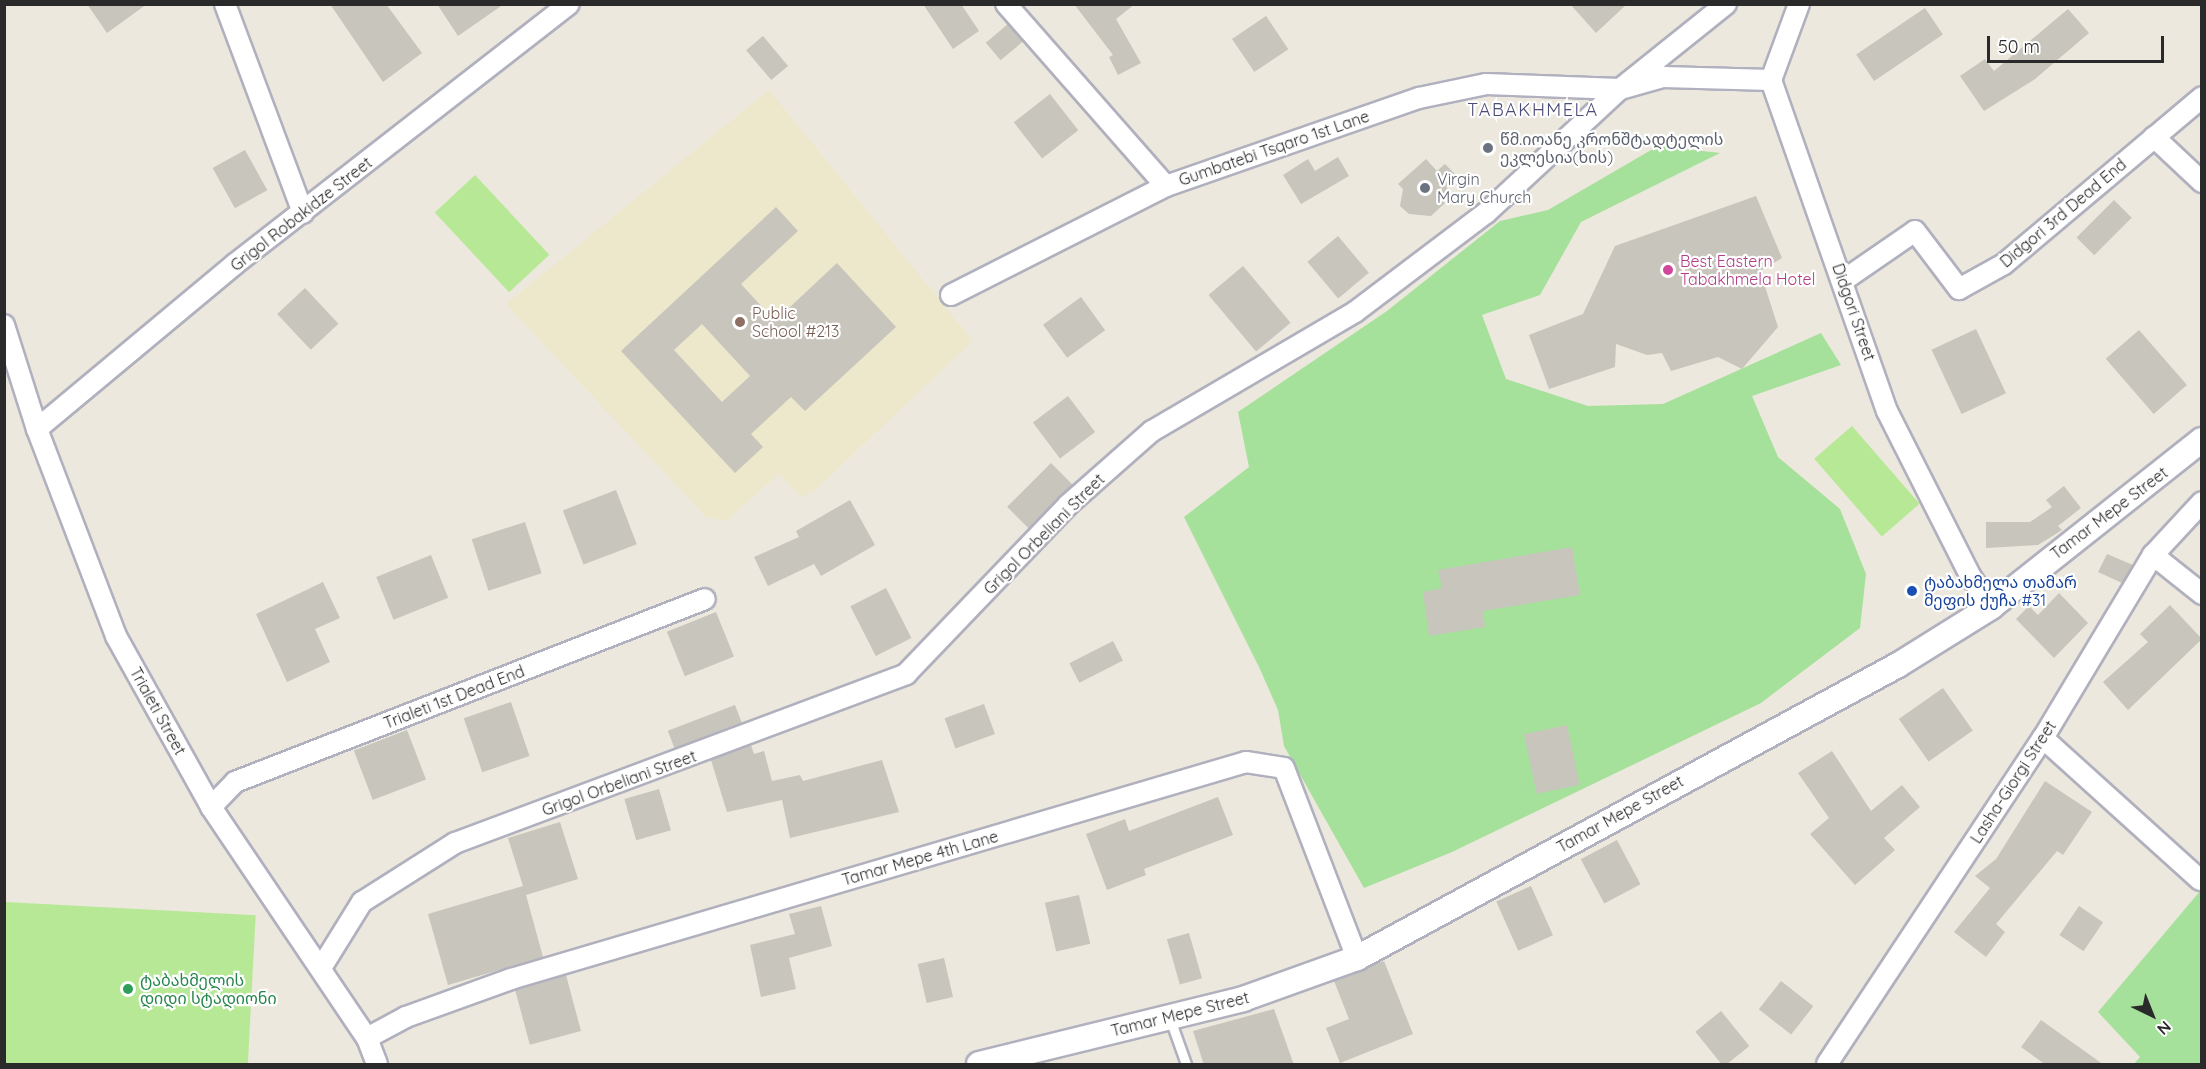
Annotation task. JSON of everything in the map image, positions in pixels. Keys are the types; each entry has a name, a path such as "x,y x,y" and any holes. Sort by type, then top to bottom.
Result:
{"street":[{"path":"225,4 303,213"},
{"name":"Grigol Robakidze Street","path":"37,429 303,213 569,4"},
{"name":"Gumbatebi Tsqaro 1st Lane","path":"1006,4 1166,186 1430,96 1486,84 1620,89"},
{"name":"Grigol Orbeliani Street","path":"321,968 362,902 455,843 906,674 1068,505 1152,431 1355,312 1486,213 1620,89 1726,4"},
{"path":"1620,89 1663,77 1771,80 1799,4"},
{"name":"Didgori Street","path":"1771,80 1844,280 1887,411 1971,577 1991,607"},
{"name":"Didgori 3rd Dead End","path":"1844,280 1915,231 1959,289 2004,264 2202,97"},
{"path":"2154,137 2202,183"},
{"path":"951,295 1166,186"},
{"name":"Trialeti Street","path":"4,325 37,429 116,636 211,807 367,1038 377,1065"},
{"name":"Tamar Mepe Street","path":"979,1065 1243,999 1357,958 1867,683 1991,607 2202,440"},
{"name":"Lasha-Giorgi Street","path":"1827,1065 2043,738 2153,555 2202,502"},
{"path":"2153,555 2202,594"},
{"name":"Trialeti 1st Dead End","path":"211,807 235,782 705,599"},
{"path":"2043,738 2200,879"},
{"name":"Tamar Mepe 4th Lane","path":"367,1038 406,1017 511,979 1246,762 1284,768 1357,958"}],"lane":[{"path":"1169,1017 1185,1065"}],"shaded area":[{"name":"Public School #213","path":"769,90 973,341 814,491 801,497 779,474 726,521 706,517 506,304"}],"green space":[{"path":"1658,146 1720,153 1581,222 1540,295 1482,315 1506,379 1588,406 1663,404 1821,333 1841,365 1752,396 1778,457 1840,509 1866,574 1860,628 1761,703 1452,852 1364,888 1284,746 1278,710 1184,517 1249,467 1238,412 1387,311 1500,221 1548,210"},
{"path":"475,175 549,255 509,292 435,213"},
{"path":"1852,426 1920,504 1882,537 1814,459"},
{"path":"2201,890 2201,1064 2134,1064 2140,1057 2098,1012"},
{"name":"ტაბახმელის დიდი სტადიონი","path":"5,902 256,915 248,1064 4,1064"}],"building":[{"path":"87,4 147,4 107,33"},
{"path":"330,4 386,4 422,53 383,82"},
{"path":"437,4 504,4 458,36"},
{"path":"923,4 961,4 979,31 953,49"},
{"path":"1074,4 1135,4 1116,19 1141,63 1118,75 1109,57 1113,55"},
{"path":"1570,4 1627,4 1596,33"},
{"path":"1925,8 1943,35 1874,81 1856,54"},
{"path":"2068,9 2089,33 2035,79 1984,111 1960,76 1985,59 1994,71"},
{"path":"1266,16 1288,49 1254,72 1232,39"},
{"path":"1008,24 1023,42 1001,60 986,43"},
{"path":"763,36 788,66 771,80 746,50"},
{"path":"1050,94 1078,130 1042,159 1014,122"},
{"path":"245,150 267,190 235,208 213,168"},
{"path":"1338,157 1349,176 1301,204 1283,175 1308,159 1315,171"},
{"name":"Virgin Mary Church","path":"1426,159 1437,171 1445,164 1458,177 1446,187 1450,191 1441,199 1445,203 1431,216 1409,214 1400,206 1403,189 1398,184"},
{"path":"1756,196 1782,258 1760,271 1778,327 1742,369 1718,357 1671,371 1662,353 1647,355 1616,344 1615,367 1549,389 1529,335 1583,314 1615,246"},
{"path":"2114,200 2132,218 2094,255 2077,237"},
{"path":"776,207 798,231 741,284 775,321 837,263 896,327 805,411 791,397 751,434 763,447 735,473 621,351","holes":["702,324 750,376 722,402 674,350"]},
{"path":"1338,236 1369,273 1338,298 1307,262"},
{"path":"1243,266 1291,323 1256,352 1209,295"},
{"path":"305,288 338,324 311,350 277,314"},
{"path":"1081,297 1105,330 1067,358 1043,325"},
{"path":"1976,329 2006,393 1962,414 1932,350"},
{"path":"2139,330 2187,385 2154,414 2106,359"},
{"path":"1068,396 1095,432 1060,458 1033,422"},
{"path":"1051,463 1073,485 1029,529 1007,507"},
{"path":"2064,486 2081,508 2058,526 2062,530 2038,545 1986,548 1986,522 2030,522 2052,507 2046,500"},
{"path":"616,490 637,544 584,565 563,510"},
{"path":"850,500 875,545 821,576 814,564 768,586 754,557 799,537 796,531"},
{"path":"525,522 542,573 488,591 472,539"},
{"path":"1572,547 1580,595 1483,611 1485,627 1429,636 1423,592 1442,588 1438,570"},
{"path":"2107,554 2133,565 2122,583 2098,572"},
{"path":"431,555 448,598 394,620 376,577"},
{"path":"323,582 340,618 315,629 330,662 287,682 256,614"},
{"path":"886,588 911,638 876,656 850,606"},
{"path":"2059,593 2088,623 2054,658 2016,619 2029,606 2038,615"},
{"path":"2170,605 2202,639 2128,710 2103,682 2148,642 2140,634"},
{"path":"716,612 734,657 685,676 667,632"},
{"path":"1113,641 1123,661 1079,683 1069,663"},
{"path":"1943,688 1973,731 1929,762 1899,719"},
{"path":"511,702 530,756 482,772 464,718"},
{"path":"984,704 995,734 955,748 945,718"},
{"path":"735,705 742,723 675,749 668,731"},
{"path":"1567,725 1580,785 1537,794 1524,734"},
{"path":"407,730 426,779 373,800 354,750"},
{"path":"751,745 754,754 764,751 772,781 800,775 803,781 882,760 899,812 790,838 782,800 727,812 711,760"},
{"path":"1832,751 1871,811 1902,785 1920,807 1884,838 1895,850 1855,885 1810,834 1829,818 1798,773"},
{"path":"2045,781 2092,812 2063,855 2057,851 1996,924 2005,932 1986,957 1954,932 1990,888 1975,876 1996,859"},
{"path":"659,789 671,830 636,840 624,799"},
{"path":"1218,797 1233,835 1144,869 1146,875 1107,890 1086,834 1125,819 1129,831"},
{"path":"560,822 578,879 526,895 543,957 448,985 428,914 523,886 508,838"},
{"path":"1617,840 1640,884 1604,903 1581,859"},
{"path":"1531,886 1553,935 1518,951 1496,901"},
{"path":"1079,895 1090,944 1056,952 1045,903"},
{"path":"821,906 832,946 789,958 796,989 761,997 750,945 795,934 789,914"},
{"path":"2079,906 2103,922 2083,951 2059,935"},
{"path":"1189,933 1202,978 1180,985 1167,939"},
{"path":"944,958 953,997 927,1003 918,964"},
{"path":"1384,961 1413,1034 1340,1063 1326,1028 1349,1019 1334,981"},
{"path":"566,975 581,1031 530,1045 515,989"},
{"path":"1781,981 1813,1006 1791,1035 1759,1009"},
{"path":"1274,1009 1294,1065 1204,1065 1193,1031"},
{"path":"1721,1011 1749,1046 1727,1064 1721,1064 1695,1032"},
{"path":"2041,1020 2104,1065 2046,1065 2021,1047"}],"place":[{"name":"წმ.იოანე კრონშტადტელის ეკლესია(ხის)","path":"1488,148"},
{"name":"Virgin Mary Church","path":"1425,188"},
{"name":"Best Eastern Tabakhmela Hotel","path":"1668,270"},
{"name":"Public School #213","path":"740,322"},
{"name":"ტაბახმელა თამარ მეფის ქუჩა #31","path":"1912,591"},
{"name":"ტაბახმელის დიდი სტადიონი","path":"128,989"}],"district":[{"name":"TABAKHMELA","path":"1533,110"}]}
